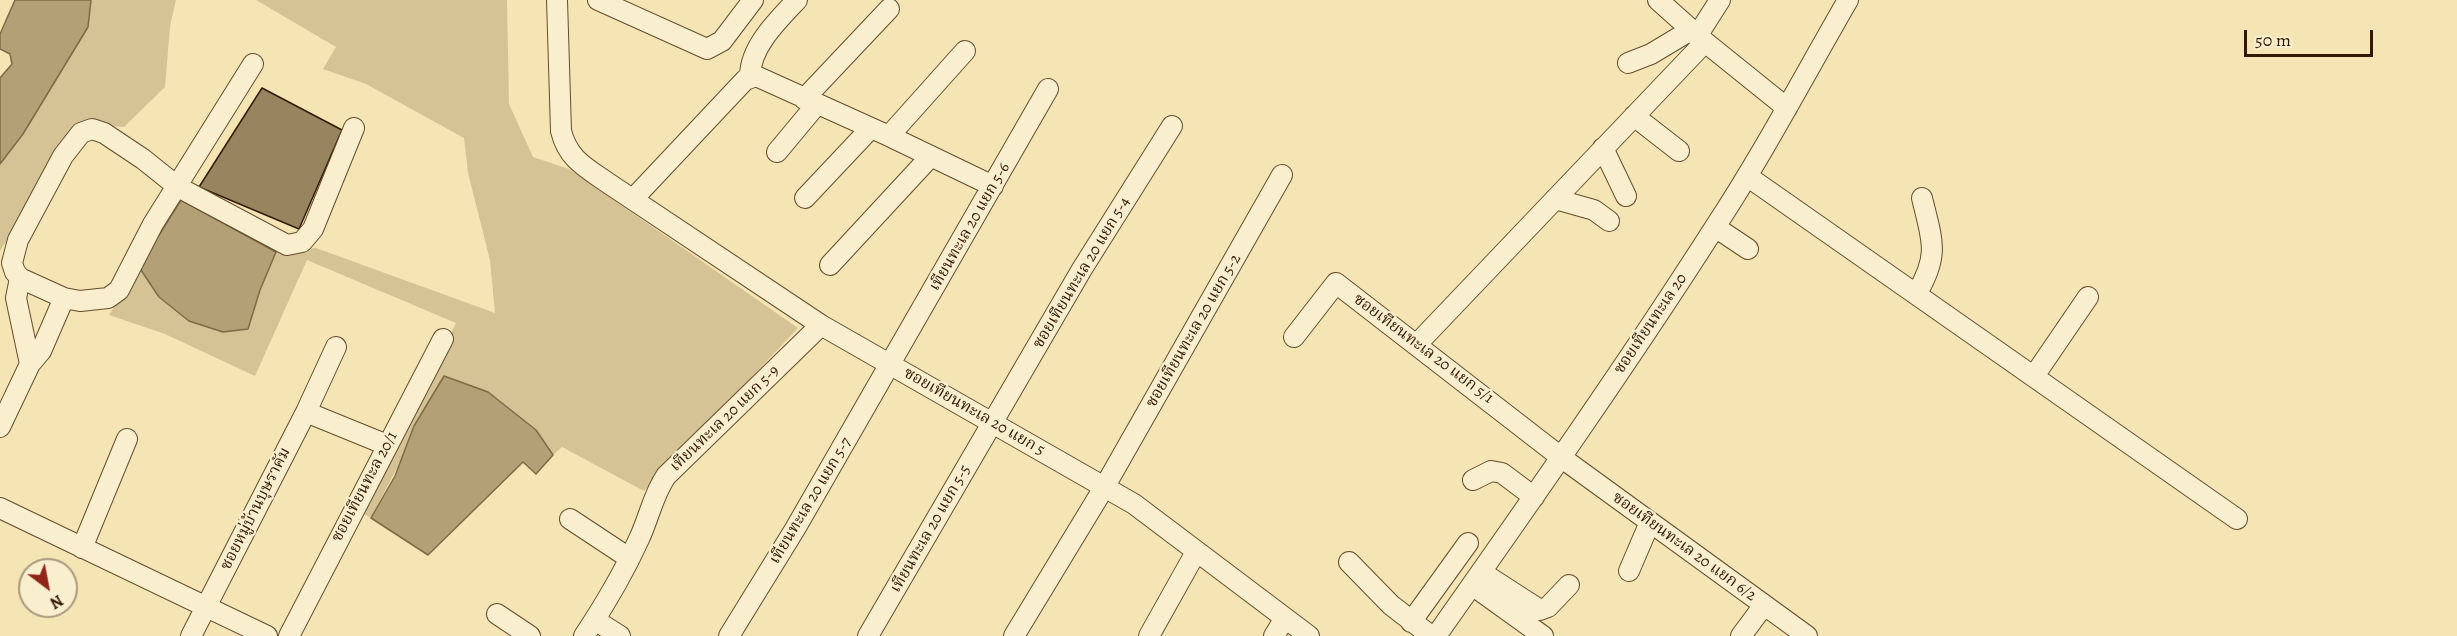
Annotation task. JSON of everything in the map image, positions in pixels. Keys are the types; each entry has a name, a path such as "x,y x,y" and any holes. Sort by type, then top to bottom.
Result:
{"street":[{"name":"ซอยเทียนทะเล 20 แยก 5","path":"557,0 561,130 565,147 592,171 821,325 1105,486 1141,510 1309,636"},
{"path":"598,0 707,49 722,41 753,0"},
{"path":"633,199 750,76 752,58 779,19 797,0"},
{"path":"1658,0 1698,36 1787,108"},
{"path":"1417,344 1634,116 1698,36 1720,0"},
{"name":"ซอยเทียนทะเล 20","path":"1437,636 1562,458 1715,227 1787,108 1848,0"},
{"path":"777,152 811,101 889,9"},
{"path":"1628,63 1698,36"},
{"path":"805,198 880,132 965,51"},
{"path":"253,64 178,187 153,225 119,290 108,298 80,301 64,298 20,278 12,263 18,240 63,156 81,133 92,129 104,133 143,159 178,187 287,245 302,242 313,229 354,128"},
{"path":"750,76 770,81 993,186"},
{"name":"เทียนทะเล 20 แยก 5-6","path":"891,364 1048,89"},
{"path":"1634,116 1678,151"},
{"name":"ซอยเทียนทะเล 20 แยก 5-4","path":"993,423 1083,269 1172,126"},
{"path":"1603,148 1626,196"},
{"path":"830,264 931,156"},
{"name":"ซอยเทียนทะเล 20 แยก 5-2","path":"1014,636 1105,486 1282,175"},
{"path":"1747,176 2237,519"},
{"path":"1917,293 1929,273 1933,253 1922,198"},
{"path":"1555,199 1594,210 1610,220"},
{"path":"1715,227 1748,249"},
{"path":"20,278 16,298 30,364"},
{"name":"ซอยเทียนทะเล 20 แยก 5/1","path":"1294,337 1336,283 1562,458"},
{"path":"2034,376 2088,297"},
{"path":"0,427 30,364 41,351 64,298"},
{"name":"เทียนทะเล 20 แยก 5-9","path":"589,628 648,521 658,487 666,476 821,325"},
{"name":"ซอยเทียนทะล 20/1","path":"289,636 443,339"},
{"name":"ซอยหมู่บ้านบุษราคัม","path":"192,636 306,412 336,347"},
{"name":"เทียนทะเล 20 แยก 5-7","path":"729,636 795,530 891,364"},
{"path":"306,412 387,444"},
{"name":"เทียนทะเล 20 แยก 5-5","path":"868,636 993,423"},
{"path":"82,548 127,438"},
{"name":"ซอยเทียนทะเล 20 แยก 6/2","path":"1562,458 1807,636"},
{"path":"1473,480 1491,471 1502,473 1534,497"},
{"path":"0,508 267,636"},
{"path":"570,519 629,558"},
{"path":"1629,571 1650,522"},
{"path":"1411,622 1468,543"},
{"path":"1149,636 1196,552"},
{"path":"1349,562 1382,597 1431,636"},
{"path":"1476,579 1540,610 1548,607 1569,585"},
{"path":"1476,579 1543,636"},
{"path":"1741,636 1764,606"},
{"path":"497,614 530,636"},
{"path":"1274,636 1285,618"},
{"path":"589,628 620,636"}],"shaded area":[{"path":"15,0 91,0 88,27 23,134 0,164 0,78 12,64 10,54 0,49 0,34"},
{"path":"91,0 176,0 170,26 165,87 124,127 80,124 0,251 0,164 23,134 88,27"},
{"path":"256,0 507,0 509,104 533,157 569,169 798,328 644,491 562,447 553,455 536,430 488,392 444,377 371,518 361,512 456,323 307,260 255,376 165,334 109,315 139,267 248,329 260,290 276,252 316,248 495,313 490,260 468,173 464,138 366,84 323,69 336,47"},
{"path":"181,200 276,252 260,290 248,329 223,332 189,321 159,297 139,267"},
{"path":"444,376 488,392 536,430 553,455 536,474 523,462 428,555 371,518 395,476 414,426"}],"building":[{"path":"262,88 342,130 299,229 199,187"}]}
